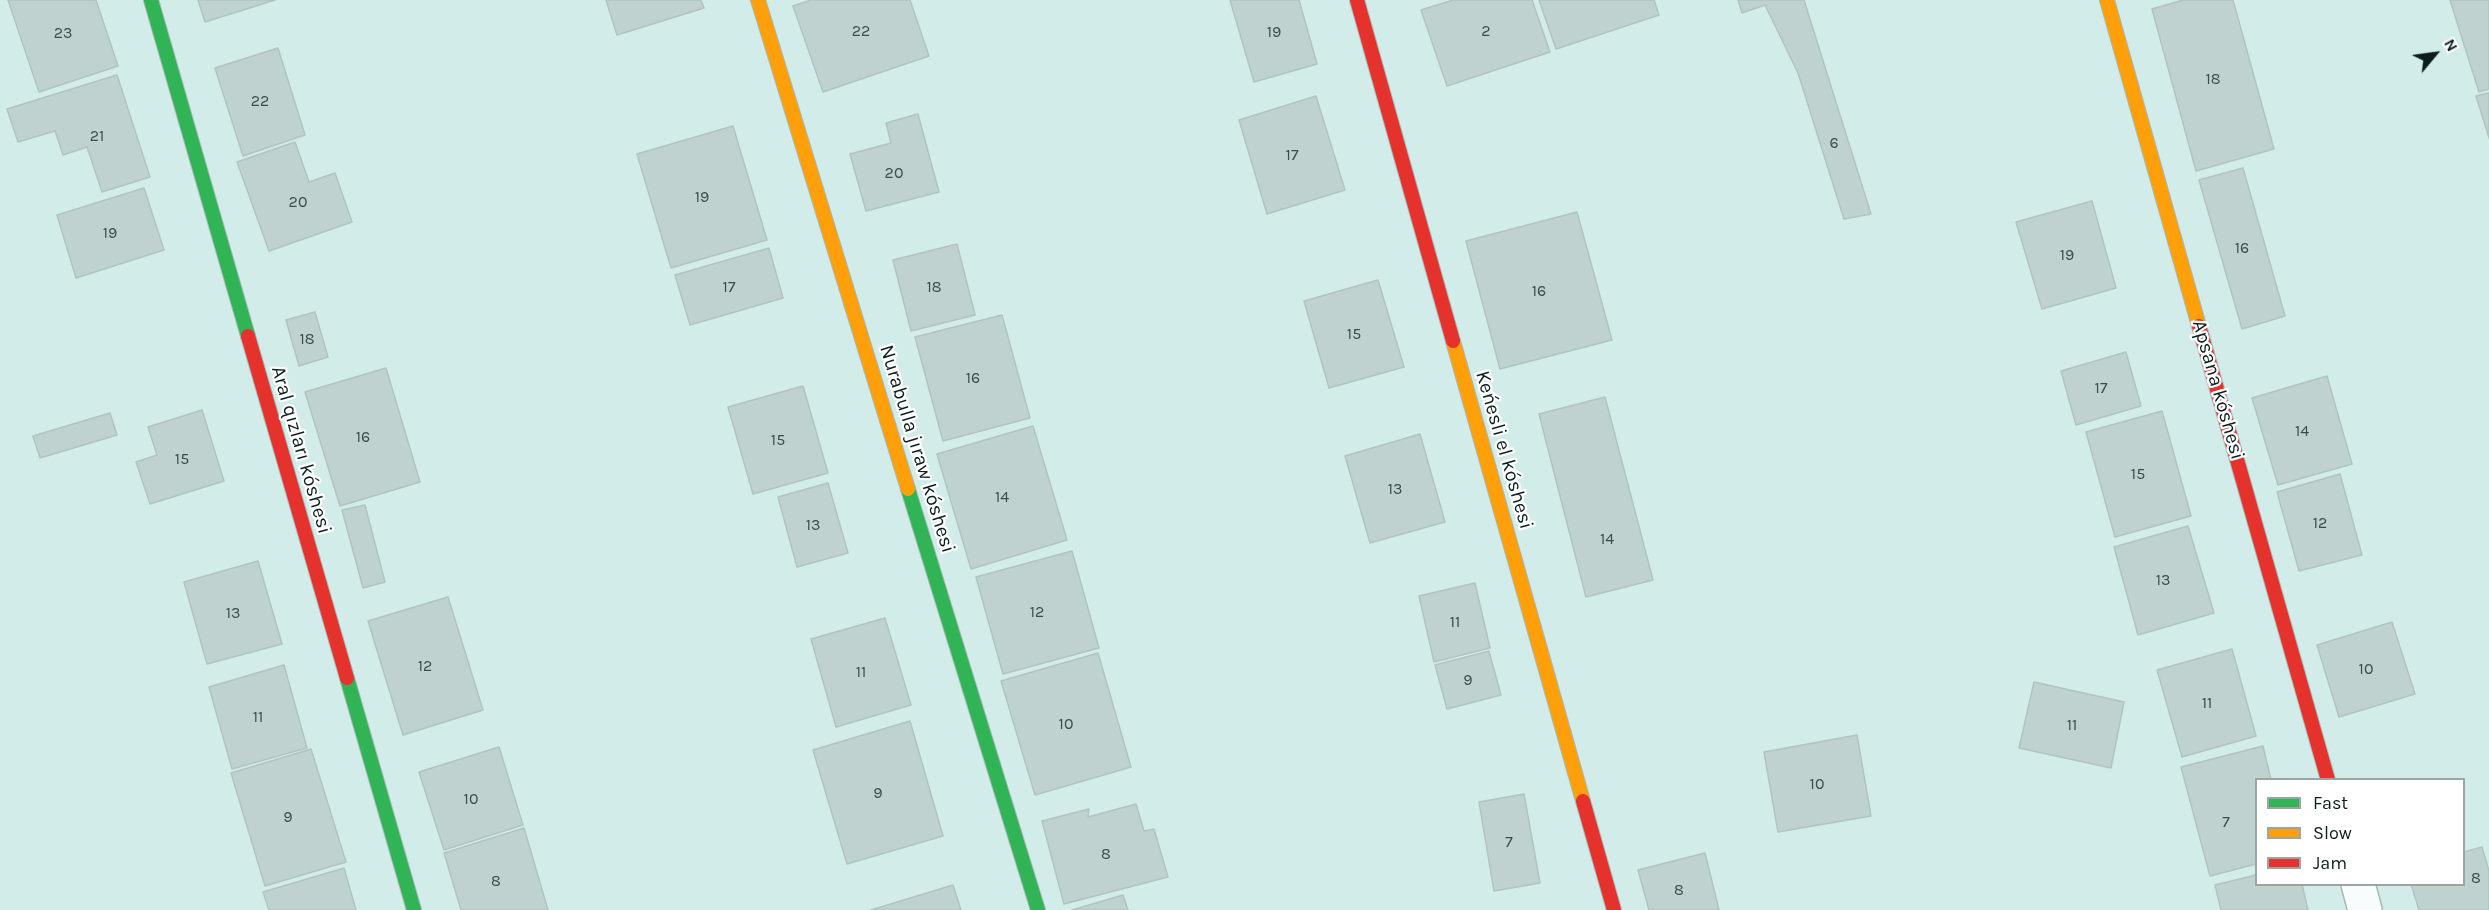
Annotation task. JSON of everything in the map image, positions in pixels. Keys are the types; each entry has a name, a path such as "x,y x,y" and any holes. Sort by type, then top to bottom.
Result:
{"street":[{"name":"Aral qızları kóshesi","path":"151,0 414,910"},
{"name":"Nurabulla jıraw kóshesi","path":"758,0 1038,910"},
{"name":"Keńesli el kóshesi","path":"1357,0 1614,910"},
{"name":"Apsana kóshesi","path":"2107,0 2327,778"},
{"path":"2358,886 2365,910"}],"building":[{"path":"8,0 96,0 118,66 39,92"},
{"path":"198,0 275,0 205,22"},
{"path":"606,0 701,0 704,8 617,35"},
{"path":"811,0 910,0 929,56 823,92 793,6"},
{"path":"1230,0 1299,0 1317,64 1254,82"},
{"path":"1453,0 1532,0 1550,52 1447,86 1421,10"},
{"path":"1539,0 1654,0 1659,15 1556,49"},
{"path":"1738,0 1804,0 1871,214 1844,219 1798,73 1765,5 1742,13"},
{"path":"2183,0 2233,0 2274,149 2196,171 2152,9"},
{"path":"2450,0 2489,0 2489,89 2479,92"},
{"path":"278,48 305,135 243,156 215,68"},
{"path":"117,75 150,177 102,192 87,147 63,155 55,131 18,142 7,109"},
{"path":"2489,93 2489,138 2476,96"},
{"path":"1316,96 1345,190 1267,214 1239,120"},
{"path":"918,114 939,192 866,211 850,154 891,143 886,123"},
{"path":"733,126 767,240 671,268 637,154"},
{"path":"295,142 309,182 335,173 352,222 269,251 237,162"},
{"path":"2243,168 2285,316 2242,329 2199,180"},
{"path":"144,188 164,250 76,278 57,215"},
{"path":"2092,201 2116,288 2042,309 2016,222"},
{"path":"1577,212 1612,340 1500,369 1466,241"},
{"path":"957,244 975,315 911,331 893,260"},
{"path":"769,248 783,298 690,325 675,275"},
{"path":"1378,280 1404,367 1329,388 1304,301"},
{"path":"315,312 328,357 299,366 286,320"},
{"path":"1002,315 1030,418 943,441 915,337"},
{"path":"2126,352 2141,406 2076,425 2061,371"},
{"path":"386,368 420,482 340,506 305,392"},
{"path":"2327,376 2352,464 2278,485 2252,398"},
{"path":"803,386 828,473 753,494 728,407"},
{"path":"1605,397 1653,580 1586,597 1539,414"},
{"path":"202,410 224,481 150,504 136,462 157,455 148,427"},
{"path":"2162,411 2191,516 2115,537 2086,432"},
{"path":"110,413 117,435 40,458 33,436"},
{"path":"1033,426 1067,540 971,569 937,454"},
{"path":"1420,434 1445,522 1370,543 1345,456"},
{"path":"2340,474 2362,555 2299,571 2277,492"},
{"path":"828,483 848,553 797,567 778,497"},
{"path":"365,505 385,582 363,588 342,510"},
{"path":"2188,526 2214,613 2138,635 2114,547"},
{"path":"1072,551 1099,648 1003,674 976,577"},
{"path":"258,561 282,644 207,664 184,582"},
{"path":"1475,583 1490,648 1434,662 1419,596"},
{"path":"448,597 483,710 403,735 368,621"},
{"path":"885,618 911,705 836,727 811,639"},
{"path":"2392,622 2415,694 2339,717 2317,645"},
{"path":"2232,649 2256,736 2182,757 2157,670"},
{"path":"1489,651 1501,695 1447,709 1435,665"},
{"path":"1098,653 1131,767 1035,795 1001,681"},
{"path":"284,665 307,748 232,769 209,687"},
{"path":"2034,682 2124,702 2111,768 2019,748"},
{"path":"910,721 943,836 847,864 813,750"},
{"path":"1857,735 1871,816 1778,832 1764,752"},
{"path":"2263,746 2271,778 2255,778 2255,864 2210,876 2181,767"},
{"path":"499,747 523,825 444,850 419,772"},
{"path":"311,749 346,862 265,886 231,773"},
{"path":"1524,794 1540,883 1494,891 1479,802"},
{"path":"1136,804 1144,831 1154,829 1168,877 1064,904 1042,821 1089,809 1088,817"},
{"path":"524,828 548,910 461,910 444,853"},
{"path":"2482,847 2489,871 2489,910 2419,910 2412,886 2465,886 2465,852"},
{"path":"1705,853 1719,910 1649,910 1638,870"},
{"path":"344,868 356,910 269,910 263,892"},
{"path":"2255,875 2255,886 2302,886 2308,910 2221,910 2215,885"},
{"path":"953,885 961,910 871,910"},
{"path":"1123,895 1128,910 1072,910"}],"traffic: fast":[{"path":"151,0 248,336"},
{"path":"908,489 1038,910"},
{"path":"347,678 414,910"}],"traffic: slow":[{"path":"758,0 908,489"},
{"path":"2107,0 2199,326"},
{"path":"1453,341 1583,801"}],"traffic: jam":[{"path":"1357,0 1453,341"},
{"path":"2199,326 2327,778"},
{"path":"248,336 347,678"},
{"path":"1583,801 1614,910"}]}
